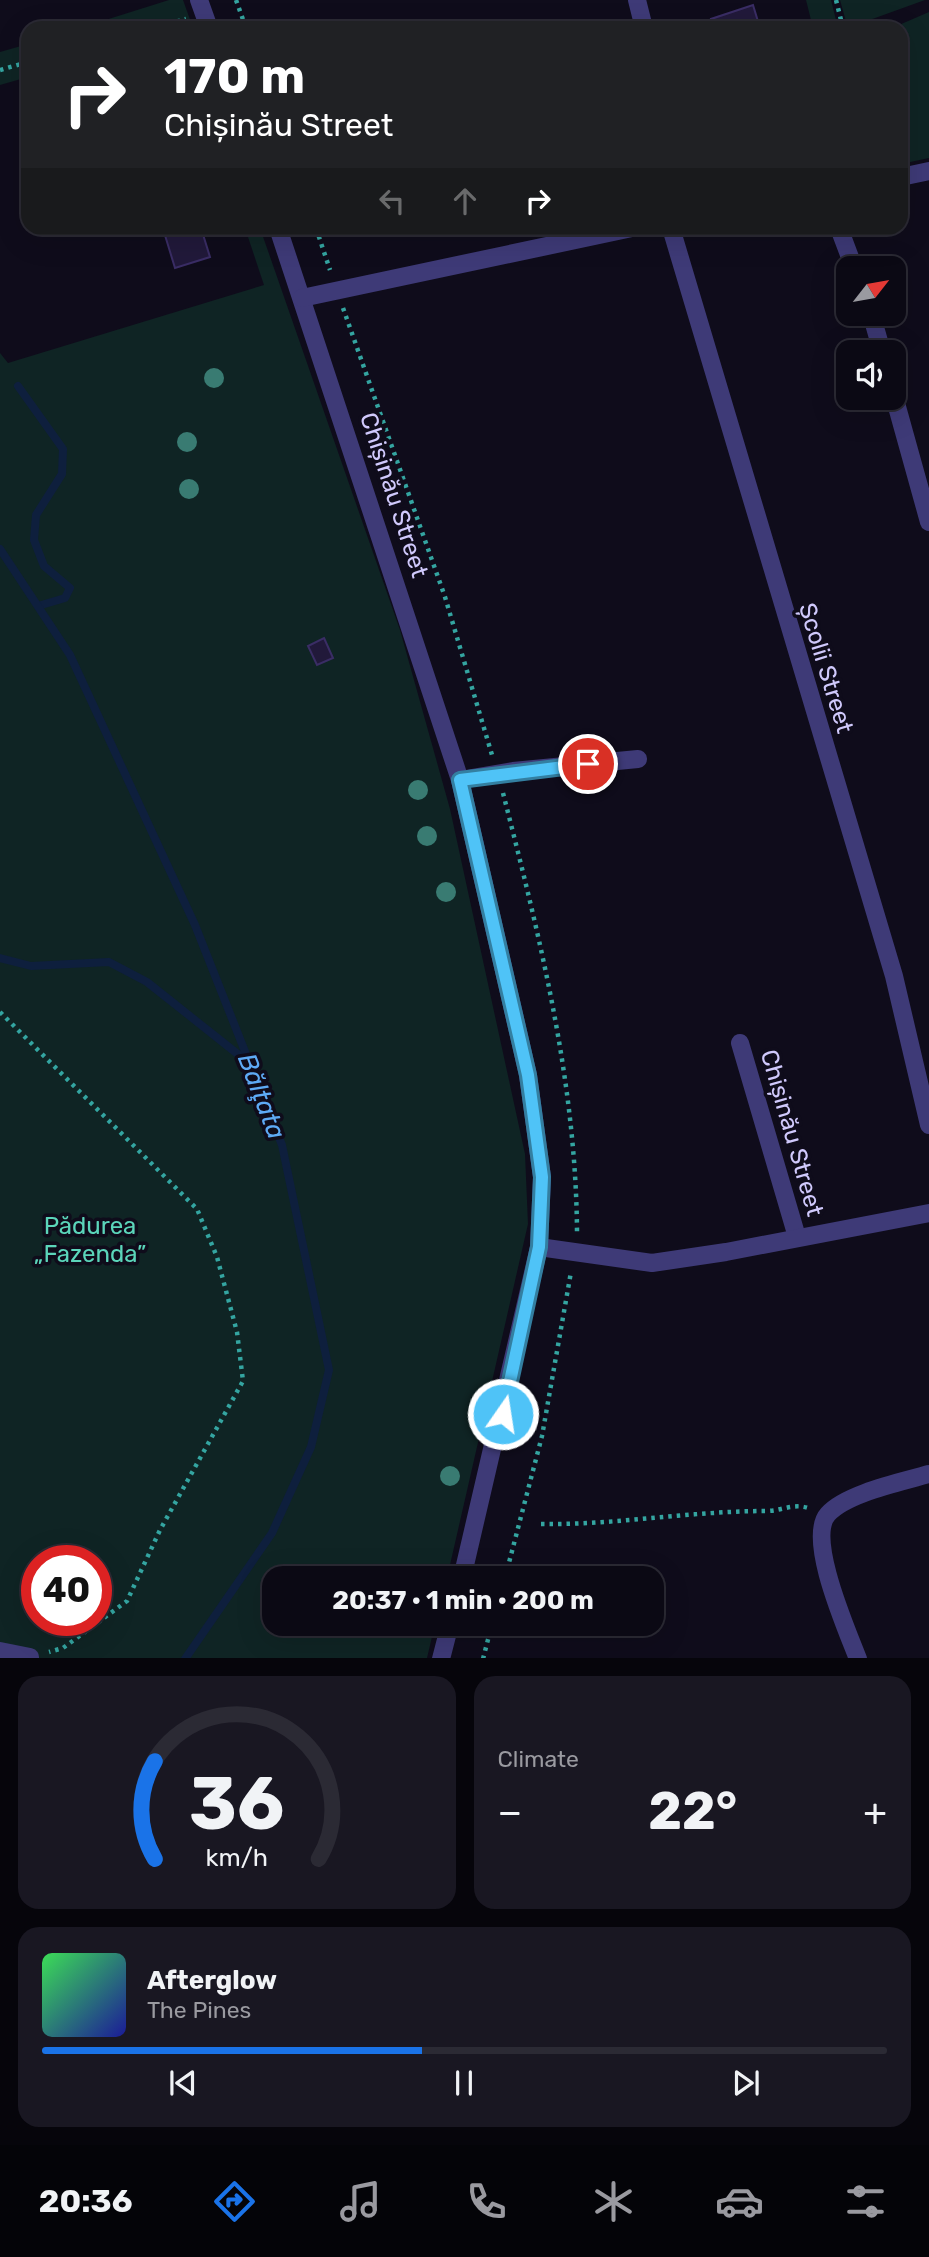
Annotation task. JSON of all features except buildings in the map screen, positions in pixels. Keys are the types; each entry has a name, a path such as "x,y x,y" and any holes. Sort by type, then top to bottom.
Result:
{"street":[{"path":"637,0 642,21"},
{"path":"908,176 929,171"},
{"name":"Chișinău Street","path":"280,235 460,780 528,1075 542,1177 539,1247 481,1511 465,1566"},
{"path":"302,298 599,235"},
{"name":"Școlii Street","path":"673,235 894,976 929,1125"},
{"path":"842,235 850,256"},
{"path":"898,410 929,522"},
{"path":"460,780 498,773 638,759"},
{"name":"Chișinău Street","path":"740,1043 797,1237"},
{"name":"Chișinău Street","path":"539,1247 652,1263 726,1252 929,1213"},
{"path":"858,1658 828,1578 821,1525 828,1514 845,1501 929,1474"},
{"path":"441,1658 447,1636"},
{"path":"0,1651 30,1657"}],"path":[{"path":"236,0 244,21"},
{"path":"836,0 842,21"},
{"path":"178,21 204,14"},
{"path":"0,69 21,64"},
{"path":"318,235 445,597 498,773"},
{"path":"0,1012 197,1209 217,1257 237,1332 243,1381 160,1530 127,1601 63,1648 30,1657"},
{"path":"541,1524 595,1525 732,1510 771,1511 794,1504 828,1514"},
{"path":"483,1658 489,1636"}],"green space":[{"path":"169,0 183,0 190,21 102,21"},
{"path":"806,0 831,0 836,21 811,21"},
{"path":"840,0 925,0 867,21 846,21"},
{"path":"929,12 929,158 908,162 908,21"},
{"path":"21,46 21,79 0,85 0,52"},
{"name":"Pădurea „Fazenda”","path":"247,235 262,235 400,630 450,809 525,1154 528,1224 450,1566 262,1566 262,1636 432,1636 427,1658 0,1658 0,353 8,363 264,285"}],"waterway":[{"path":"18,386 63,449 62,474 36,515 34,540 44,566 70,588 65,598 38,606"},
{"name":"Bălţata","path":"0,549 70,655 195,925 282,1145 329,1370 311,1447 272,1533 186,1658"},
{"path":"0,958 31,966 109,962 147,982 249,1063"}],"route":[{"path":"503,1414 539,1247 542,1177 528,1075 460,780 513,771 588,764"}]}
